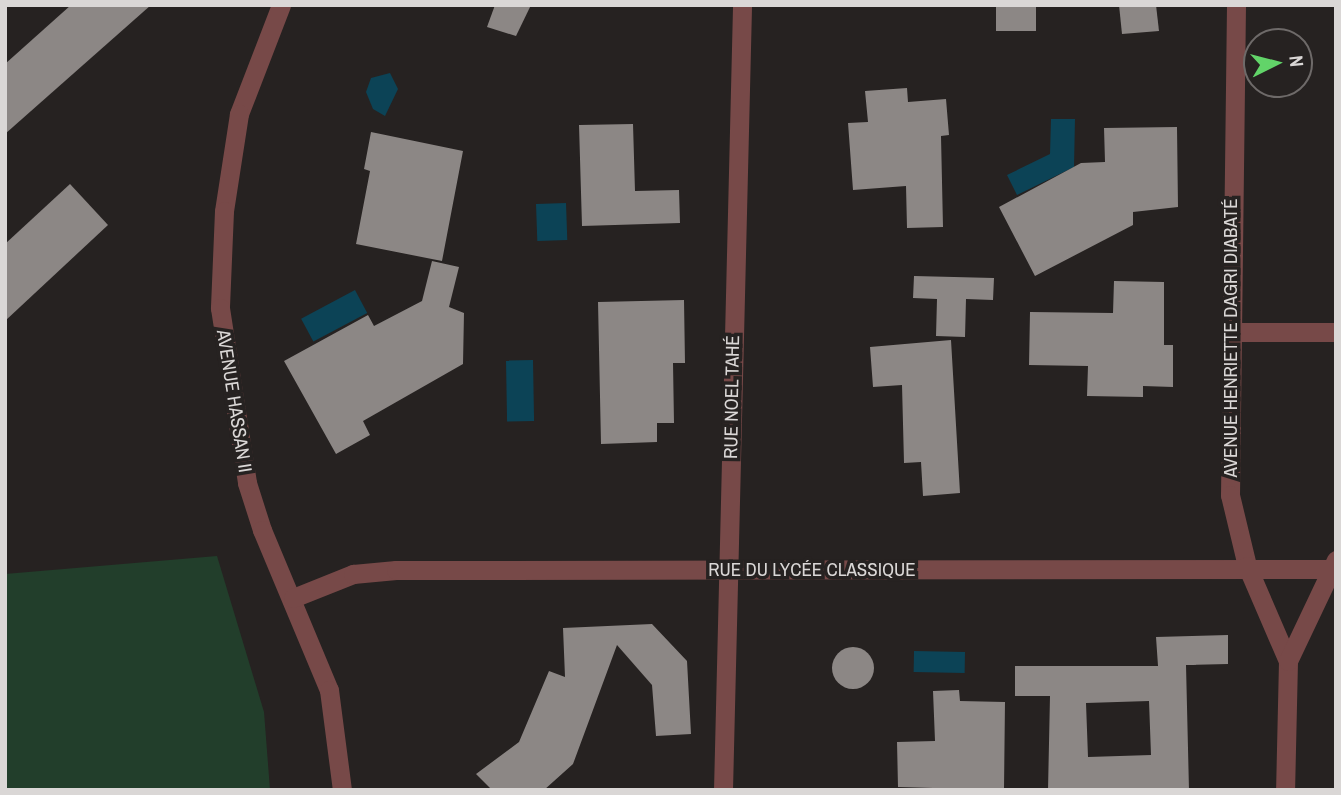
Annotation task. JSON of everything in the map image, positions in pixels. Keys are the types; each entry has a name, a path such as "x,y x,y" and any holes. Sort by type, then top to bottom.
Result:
{"street":[{"name":"AVENUE HASSAN II","path":"281,5 239,114 224,211 220,308 247,483 262,530 330,690 342,790"},
{"name":"RUE NOEL TAHÉ","path":"723,790 742,5"},
{"name":"AVENUE HENRIETTE DAGRI DIABATÉ","path":"1236,5 1230,495 1247,566 1288,661 1286,790"},
{"path":"1230,332 1336,332"},
{"name":"RUE DU LYCÉE CLASSIQUE","path":"293,598 353,574 396,570 1335,566"},
{"name":"AVENUE HENRIETTE DAGRI DIABATÉ","path":"1288,661 1335,566"}],"green space":[{"path":"217,556 264,712 270,790 5,790 5,574"}],"water":[{"path":"390,73 398,89 385,116 373,109 366,92 371,78"},
{"path":"1051,119 1075,119 1074,167 1017,195 1007,175 1050,154"},
{"path":"566,203 567,240 537,241 536,204"},
{"path":"355,290 367,313 313,342 301,319"},
{"path":"506,360 533,360 534,421 507,421"},
{"path":"914,651 965,652 965,673 914,672"}],"building":[{"path":"71,5 151,5 5,134 5,64"},
{"path":"495,5 531,5 516,36 487,27"},
{"path":"996,5 1036,5 1036,31 996,31"},
{"path":"1119,5 1156,5 1159,31 1122,34"},
{"path":"907,88 908,102 946,99 949,135 941,136 943,227 907,228 906,186 853,190 848,123 868,122 865,91"},
{"path":"633,124 635,191 679,190 680,223 582,226 579,125"},
{"path":"1177,127 1178,207 1133,212 1133,225 1035,276 999,207 1081,163 1105,162 1104,128"},
{"path":"371,132 463,151 442,261 356,244 370,171 364,169"},
{"path":"70,184 108,225 5,321 5,244"},
{"path":"432,261 459,267 449,307 464,313 463,364 363,421 370,435 336,454 284,361 368,315 374,326 422,301"},
{"path":"914,276 994,278 993,300 966,299 965,337 936,336 937,299 913,298"},
{"path":"1114,281 1164,282 1164,345 1173,345 1173,387 1143,386 1143,397 1087,396 1088,366 1029,365 1030,312 1113,313"},
{"path":"684,300 685,363 673,363 674,423 657,423 657,442 601,444 598,302"},
{"path":"951,340 960,493 923,496 921,462 904,463 902,385 873,387 870,347"},
{"path":"652,624 687,661 691,734 656,736 652,685 617,645 573,764 544,790 492,790 476,774 519,742 549,671 565,677 563,628"},
{"path":"1228,635 1228,664 1186,665 1189,790 1048,790 1050,696 1015,696 1015,666 1158,666 1156,637","holes":["1149,701 1151,755 1088,757 1086,703"]},
{"path":"853,647 868,653 874,668 868,683 853,689 838,683 832,668 838,653"},
{"path":"959,690 960,701 1005,702 1004,790 898,787 897,742 935,741 933,691"}]}
